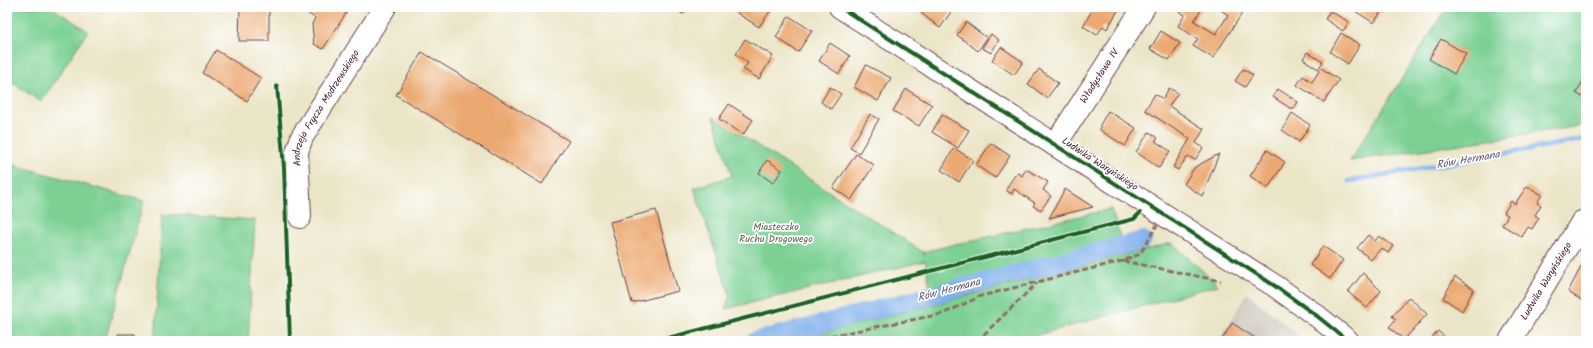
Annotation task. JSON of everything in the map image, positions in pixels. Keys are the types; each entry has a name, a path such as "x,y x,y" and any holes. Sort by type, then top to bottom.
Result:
{"street":[{"name":"Andrzeja Frycza Modrzewskiego","path":"300,217 297,152 302,137 385,7"},
{"name":"Ludwika Waryńskiego","path":"840,7 1275,286 1317,316 1348,341"},
{"name":"Władysława IV","path":"1055,145 1144,7"},
{"name":"Ludwika Waryńskiego","path":"1510,341 1582,222"}],"shaded area":[{"path":"1247,293 1305,341 1219,341"}],"green space":[{"path":"7,7 51,7 88,31 41,102 7,79"},
{"path":"1447,7 1586,7 1586,125 1350,161"},
{"name":"Miasteczko Ruchu Drogowego","path":"713,117 923,252 924,256 924,252 939,248 1111,209 1123,245 1132,252 931,293 925,261 725,309 730,295 694,188 732,176"},
{"path":"7,163 144,201 105,341 7,341"},
{"path":"162,214 255,220 248,341 155,341"},
{"path":"1172,243 1218,285 1016,341 790,341"}],"building":[{"path":"240,7 269,7 269,41 239,41"},
{"path":"306,7 350,7 323,49 314,44 312,24 315,18 307,13"},
{"path":"671,7 688,7 683,14"},
{"path":"741,7 773,7 759,27 737,13"},
{"path":"926,7 944,7 951,12 940,28 921,13"},
{"path":"1094,7 1116,7 1119,9 1107,29 1103,26 1097,35 1083,26"},
{"path":"1177,7 1203,7 1194,21 1216,34 1228,15 1218,7 1236,7 1243,12 1213,58 1193,46 1198,39 1178,26 1185,15 1175,9"},
{"path":"1358,7 1384,7 1374,23 1355,11"},
{"path":"1330,11 1349,22 1343,31 1325,19"},
{"path":"789,16 812,31 798,52 776,37"},
{"path":"966,22 987,38 978,51 957,35"},
{"path":"1161,31 1180,43 1169,60 1150,49"},
{"path":"1341,33 1360,45 1348,64 1330,52"},
{"path":"991,34 999,40 991,53 982,48"},
{"path":"745,39 773,56 759,79 743,69 748,63 736,54"},
{"path":"1441,39 1466,54 1454,74 1429,59"},
{"path":"830,43 850,56 839,74 819,61"},
{"path":"1001,47 1023,62 1014,75 992,60"},
{"path":"216,50 261,78 247,101 202,73"},
{"path":"422,52 569,141 542,184 396,95"},
{"path":"1307,52 1323,62 1318,69 1303,59"},
{"path":"866,65 891,78 878,101 854,87"},
{"path":"1321,68 1339,80 1324,102 1297,85 1303,76 1312,82"},
{"path":"1039,69 1058,83 1047,98 1028,84"},
{"path":"1243,69 1253,75 1245,87 1235,81"},
{"path":"1586,76 1586,99 1576,93"},
{"path":"830,87 841,94 831,109 821,102"},
{"path":"1169,88 1178,93 1169,106 1204,129 1196,143 1203,148 1195,160 1188,156 1178,170 1173,167 1190,139 1145,110 1155,94 1163,99"},
{"path":"906,89 932,105 919,126 893,111"},
{"path":"1278,89 1298,102 1294,108 1290,108 1273,97"},
{"path":"729,104 753,120 743,135 719,119"},
{"path":"1108,111 1136,128 1125,146 1100,130 1100,125"},
{"path":"1292,113 1310,125 1299,142 1282,130"},
{"path":"870,114 879,119 859,153 850,148"},
{"path":"942,115 969,130 958,148 932,132"},
{"path":"1149,132 1158,138 1155,141 1170,151 1159,168 1136,152"},
{"path":"991,143 1010,156 995,178 976,165"},
{"path":"954,148 973,160 959,182 941,170"},
{"path":"1267,150 1285,162 1268,188 1250,176"},
{"path":"856,154 874,165 851,200 833,188"},
{"path":"1219,154 1202,196 1184,184 1195,167"},
{"path":"767,160 782,170 773,183 759,173"},
{"path":"1026,169 1048,182 1043,190 1051,196 1041,210 1033,206 1035,203 1014,189 1012,194 1007,191 1007,187 1015,175 1018,173 1022,176"},
{"path":"1527,186 1542,195 1537,203 1541,205 1535,215 1539,218 1532,229 1528,227 1522,237 1502,225 1508,215 1504,213 1511,201 1515,204"},
{"path":"1065,189 1093,207 1049,218"},
{"path":"656,210 678,291 632,303 610,222"},
{"path":"1368,235 1375,241 1379,236 1393,246 1388,253 1381,248 1371,260 1357,248"},
{"path":"1323,246 1343,260 1330,279 1310,265"},
{"path":"1584,261 1586,261 1586,303 1568,292"},
{"path":"1363,273 1381,291 1367,308 1348,292"},
{"path":"1455,277 1474,289 1462,311 1443,298"},
{"path":"1409,297 1427,314 1404,340 1389,327 1396,319 1392,316"},
{"path":"1232,323 1260,341 1221,341"},
{"path":"1438,331 1449,341 1429,341"},
{"path":"118,334 135,334 135,341 118,341"}],"waterway":[{"name":"Rów Hermana","path":"1349,181 1586,139"},
{"name":"Rów Hermana","path":"755,341 1143,240"}],"marked path":[{"path":"804,341 942,314 977,297 1122,261 1140,254 1157,225"},
{"path":"1123,261 1221,281"},
{"path":"977,341 1037,283"}],"cycle path":[{"path":"840,7 1275,286 1317,316 1348,341"},
{"path":"277,86 284,168 290,341"},
{"path":"656,341 1134,219 1140,213"}]}
